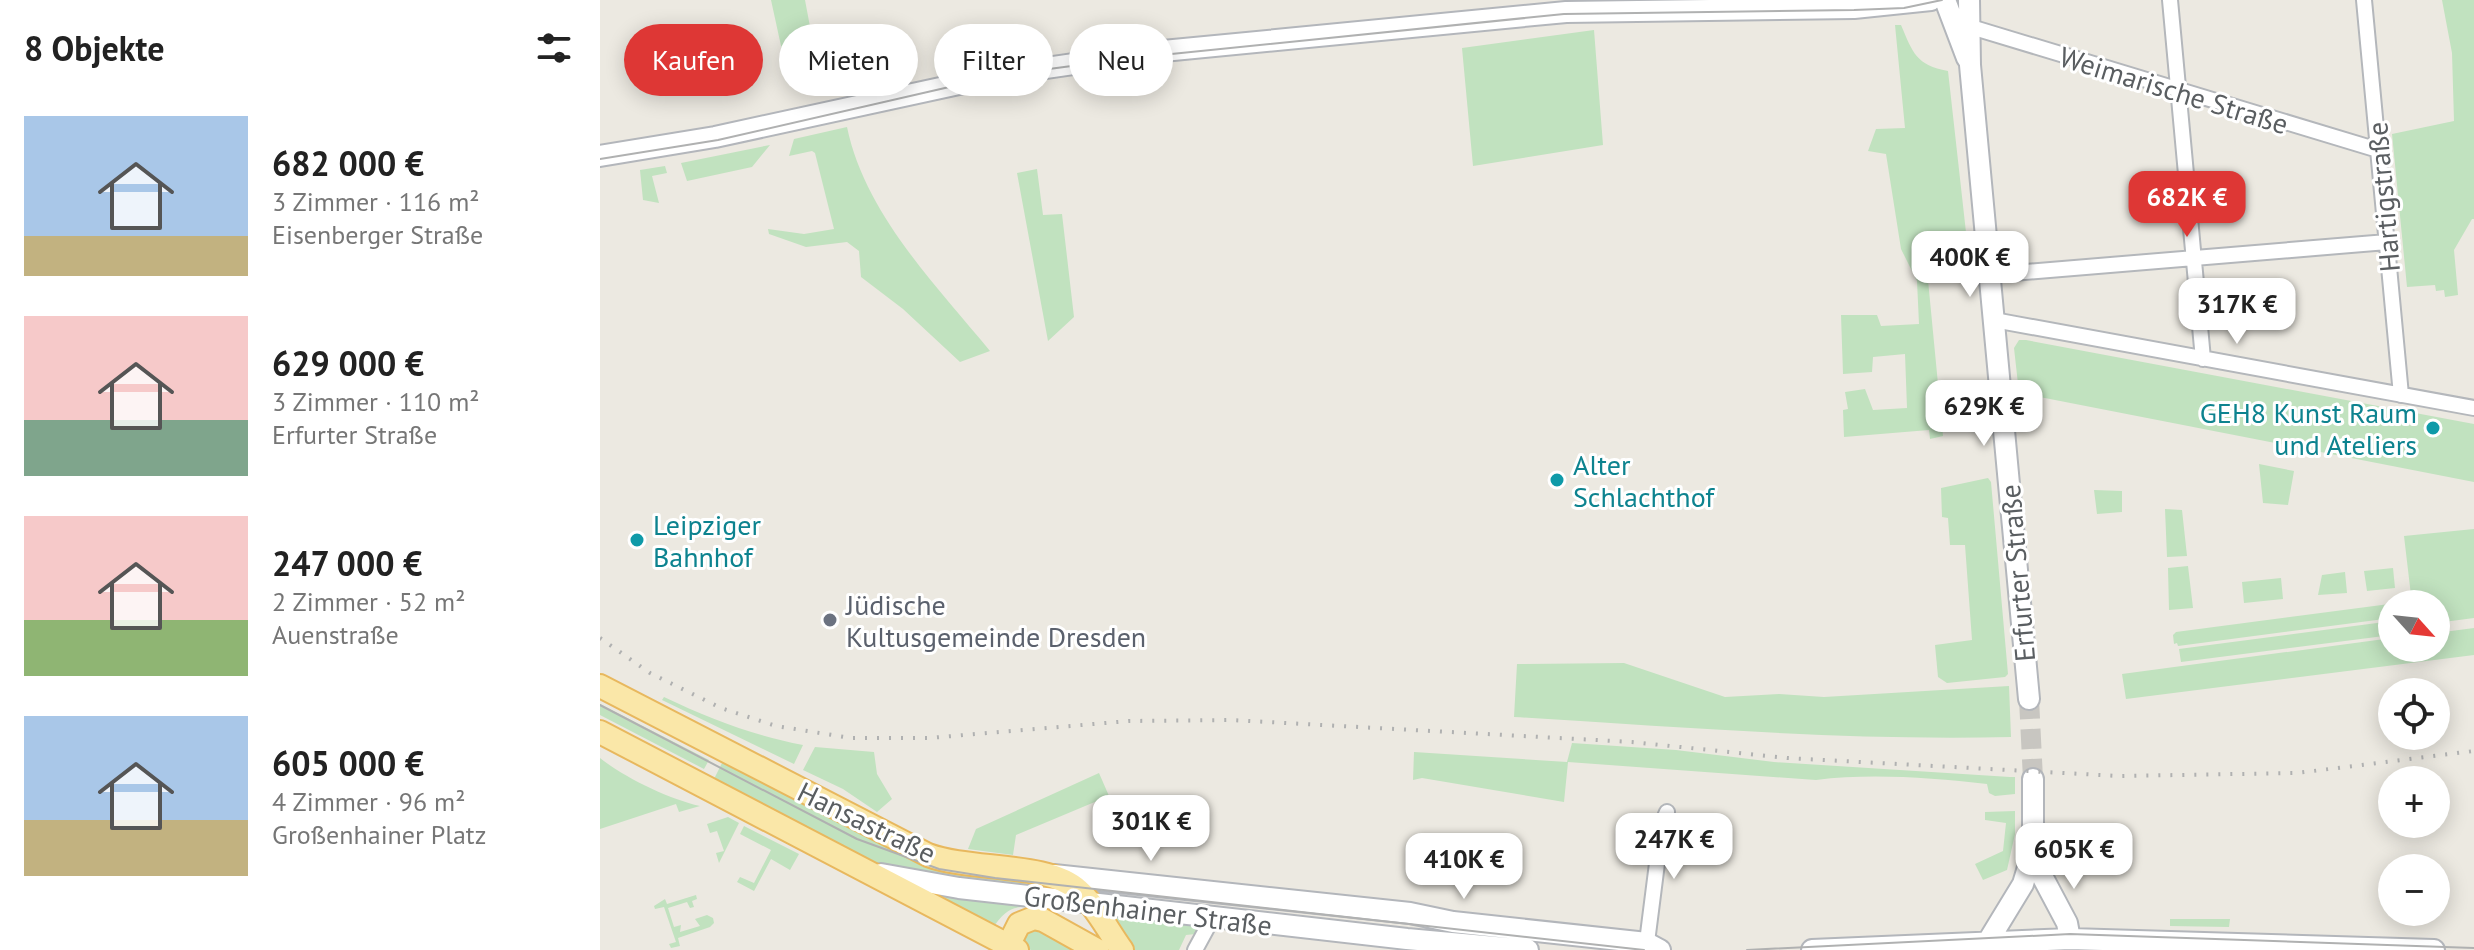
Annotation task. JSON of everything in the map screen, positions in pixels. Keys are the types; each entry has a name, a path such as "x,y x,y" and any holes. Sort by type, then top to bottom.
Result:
{"main road":[{"path":"600,156 715,137 990,76 1163,51 1566,12 1729,11 1931,0"},
{"name":"Erfurter Straße","path":"1945,0 1970,65"},
{"name":"Erfurter Straße","path":"1969,0 1970,65 2029,699"},
{"name":"Hansastraße","path":"600,686 928,855 962,864 1054,875 1075,887 1091,903 1122,950"},
{"name":"Hansastraße","path":"600,732 1011,949"},
{"path":"1987,946 2023,884 2033,851 2033,779"},
{"path":"2033,851 2041,874 2067,923 2070,944"},
{"name":"Großenhainer Straße","path":"865,871 959,888 1528,950"},
{"name":"Großenhainer Straße","path":"1054,875 1410,913 1453,922 1651,948"},
{"path":"1011,949 1019,924 1034,918 1097,950"},
{"path":"1812,950 2070,944 2434,950"}],"street":[{"path":"2170,0 2203,359"},
{"name":"Hartigstraße","path":"2364,0 2401,395"},
{"name":"Weimarische Straße","path":"1971,27 2378,150"},
{"path":"1990,275 2387,242"},
{"path":"1994,320 2474,408"},
{"path":"1651,948 1662,824 1667,812"},
{"path":"1195,950 1213,917"}],"green space":[{"path":"771,0 805,0 810,24 779,24 779,37"},
{"path":"2442,0 2474,0 2474,219 2454,250 2458,295 2445,297 2444,290 2436,291 2435,285 2407,287 2392,134 2454,121 2452,53"},
{"path":"1895,25 1901,25 1922,61 1948,71 1971,277 1928,280 1943,436 1930,439 1929,430 1844,437 1843,410 1848,409 1845,392 1865,389 1873,410 1907,408 1905,354 1873,357 1872,372 1843,374 1841,315 1877,315 1881,326 1919,324 1917,281 1901,249 1886,154 1868,151 1876,129 1905,128"},
{"path":"1594,30 1603,145 1473,166 1462,48"},
{"path":"847,127 856,159 886,219 926,274 990,351 960,362 903,309 861,277 859,251 847,242 806,247 769,234 768,229 804,234 834,229 815,153 789,156 794,139"},
{"path":"770,145 752,167 687,181 681,163"},
{"path":"665,166 667,173 652,176 659,203 643,200 640,170"},
{"path":"1037,169 1043,215 1062,214 1074,317 1048,341 1017,173"},
{"path":"2019,340 2474,424 2474,482 2019,393 2014,348"},
{"path":"2259,464 2294,471 2288,505 2263,503"},
{"path":"1988,478 1991,482 2008,674 2005,677 1947,683 1938,677 1935,645 1972,640 1965,545 1950,545 1948,518 1942,517 1941,488"},
{"path":"2094,490 2122,491 2122,512 2097,514"},
{"path":"2165,509 2182,510 2187,556 2167,557"},
{"path":"2474,529 2474,618 2450,621 2450,590 2410,590 2404,536"},
{"path":"2188,566 2193,608 2169,610 2168,568"},
{"path":"2393,568 2395,588 2367,591 2364,571"},
{"path":"2345,572 2347,593 2318,595 2322,575"},
{"path":"2281,578 2283,599 2244,603 2242,582"},
{"path":"2378,605 2378,620 2178,646 2174,644 2173,635 2176,632"},
{"path":"2378,623 2378,637 2181,662 2179,649"},
{"path":"2474,628 2474,655 2450,658 2450,631"},
{"path":"2378,640 2378,662 2419,662 2126,699 2122,674"},
{"path":"1624,663 1725,697 1779,694 1824,697 2009,686 2011,737 1825,735 1514,717 1517,664"},
{"path":"664,697 733,726 803,745 794,764 662,700"},
{"path":"600,704 709,760 704,769 600,715"},
{"path":"1572,743 1676,750 1774,762 2015,777 2015,794 1995,796 1989,793 1987,784 1923,778 1816,780 1568,762 1564,802 1422,778 1413,780 1414,752 1567,762"},
{"path":"815,747 874,752 877,774 892,799 877,812 843,789 803,770"},
{"path":"600,758 648,787 700,806 679,812 676,804 600,829"},
{"path":"724,759 889,843 1026,879 1025,890 899,875 711,785"},
{"path":"1099,773 1109,796 1016,835 1013,855 968,849 976,829"},
{"path":"2015,811 2015,834 2007,870 1983,880 1975,864 2003,851 2006,823 1985,820 1985,812"},
{"path":"728,817 739,823 719,863 716,853 724,851 717,831 710,833 707,824"},
{"path":"744,826 799,854 790,870 771,859 754,891 737,882 740,877 754,883 771,850 740,834"},
{"path":"923,890 1041,907 1012,909 992,929"},
{"path":"696,895 697,899 692,901 694,907 690,908 687,902 668,908 674,927 681,925 680,932 700,926 695,919 707,915 713,918 714,923 678,938 680,946 671,948 669,944 676,942 664,907 655,909 654,906 665,899 667,904"},
{"path":"1107,912 1201,923 1196,934 1186,935 1179,950 1132,950"},
{"path":"2170,919 2230,919 2229,927 2170,926"},
{"path":"1029,925 1084,950 1031,950 1024,947 1020,934"}],"tunnel":[{"path":"2029,699 2033,779"}],"tram line":[{"path":"600,159 718,140 958,85 1132,58 1564,14 1854,10 1904,8 1942,0"},
{"path":"600,705 857,839 939,869 995,878 1644,950"},
{"path":"1747,950 2070,934 2474,948"}],"railway":[{"path":"600,638 650,673 721,708 776,726 851,738 929,738 1129,721 1231,720 1632,742 1787,758 2119,776 2297,773 2474,751"}],"place":[{"name":"GEH8 Kunst Raum und Ateliers","path":"2433,428"},
{"name":"Alter Schlachthof","path":"1557,480"},
{"name":"Leipziger Bahnhof","path":"637,540"},
{"name":"Jüdische Kultusgemeinde Dresden","path":"830,620"}]}
